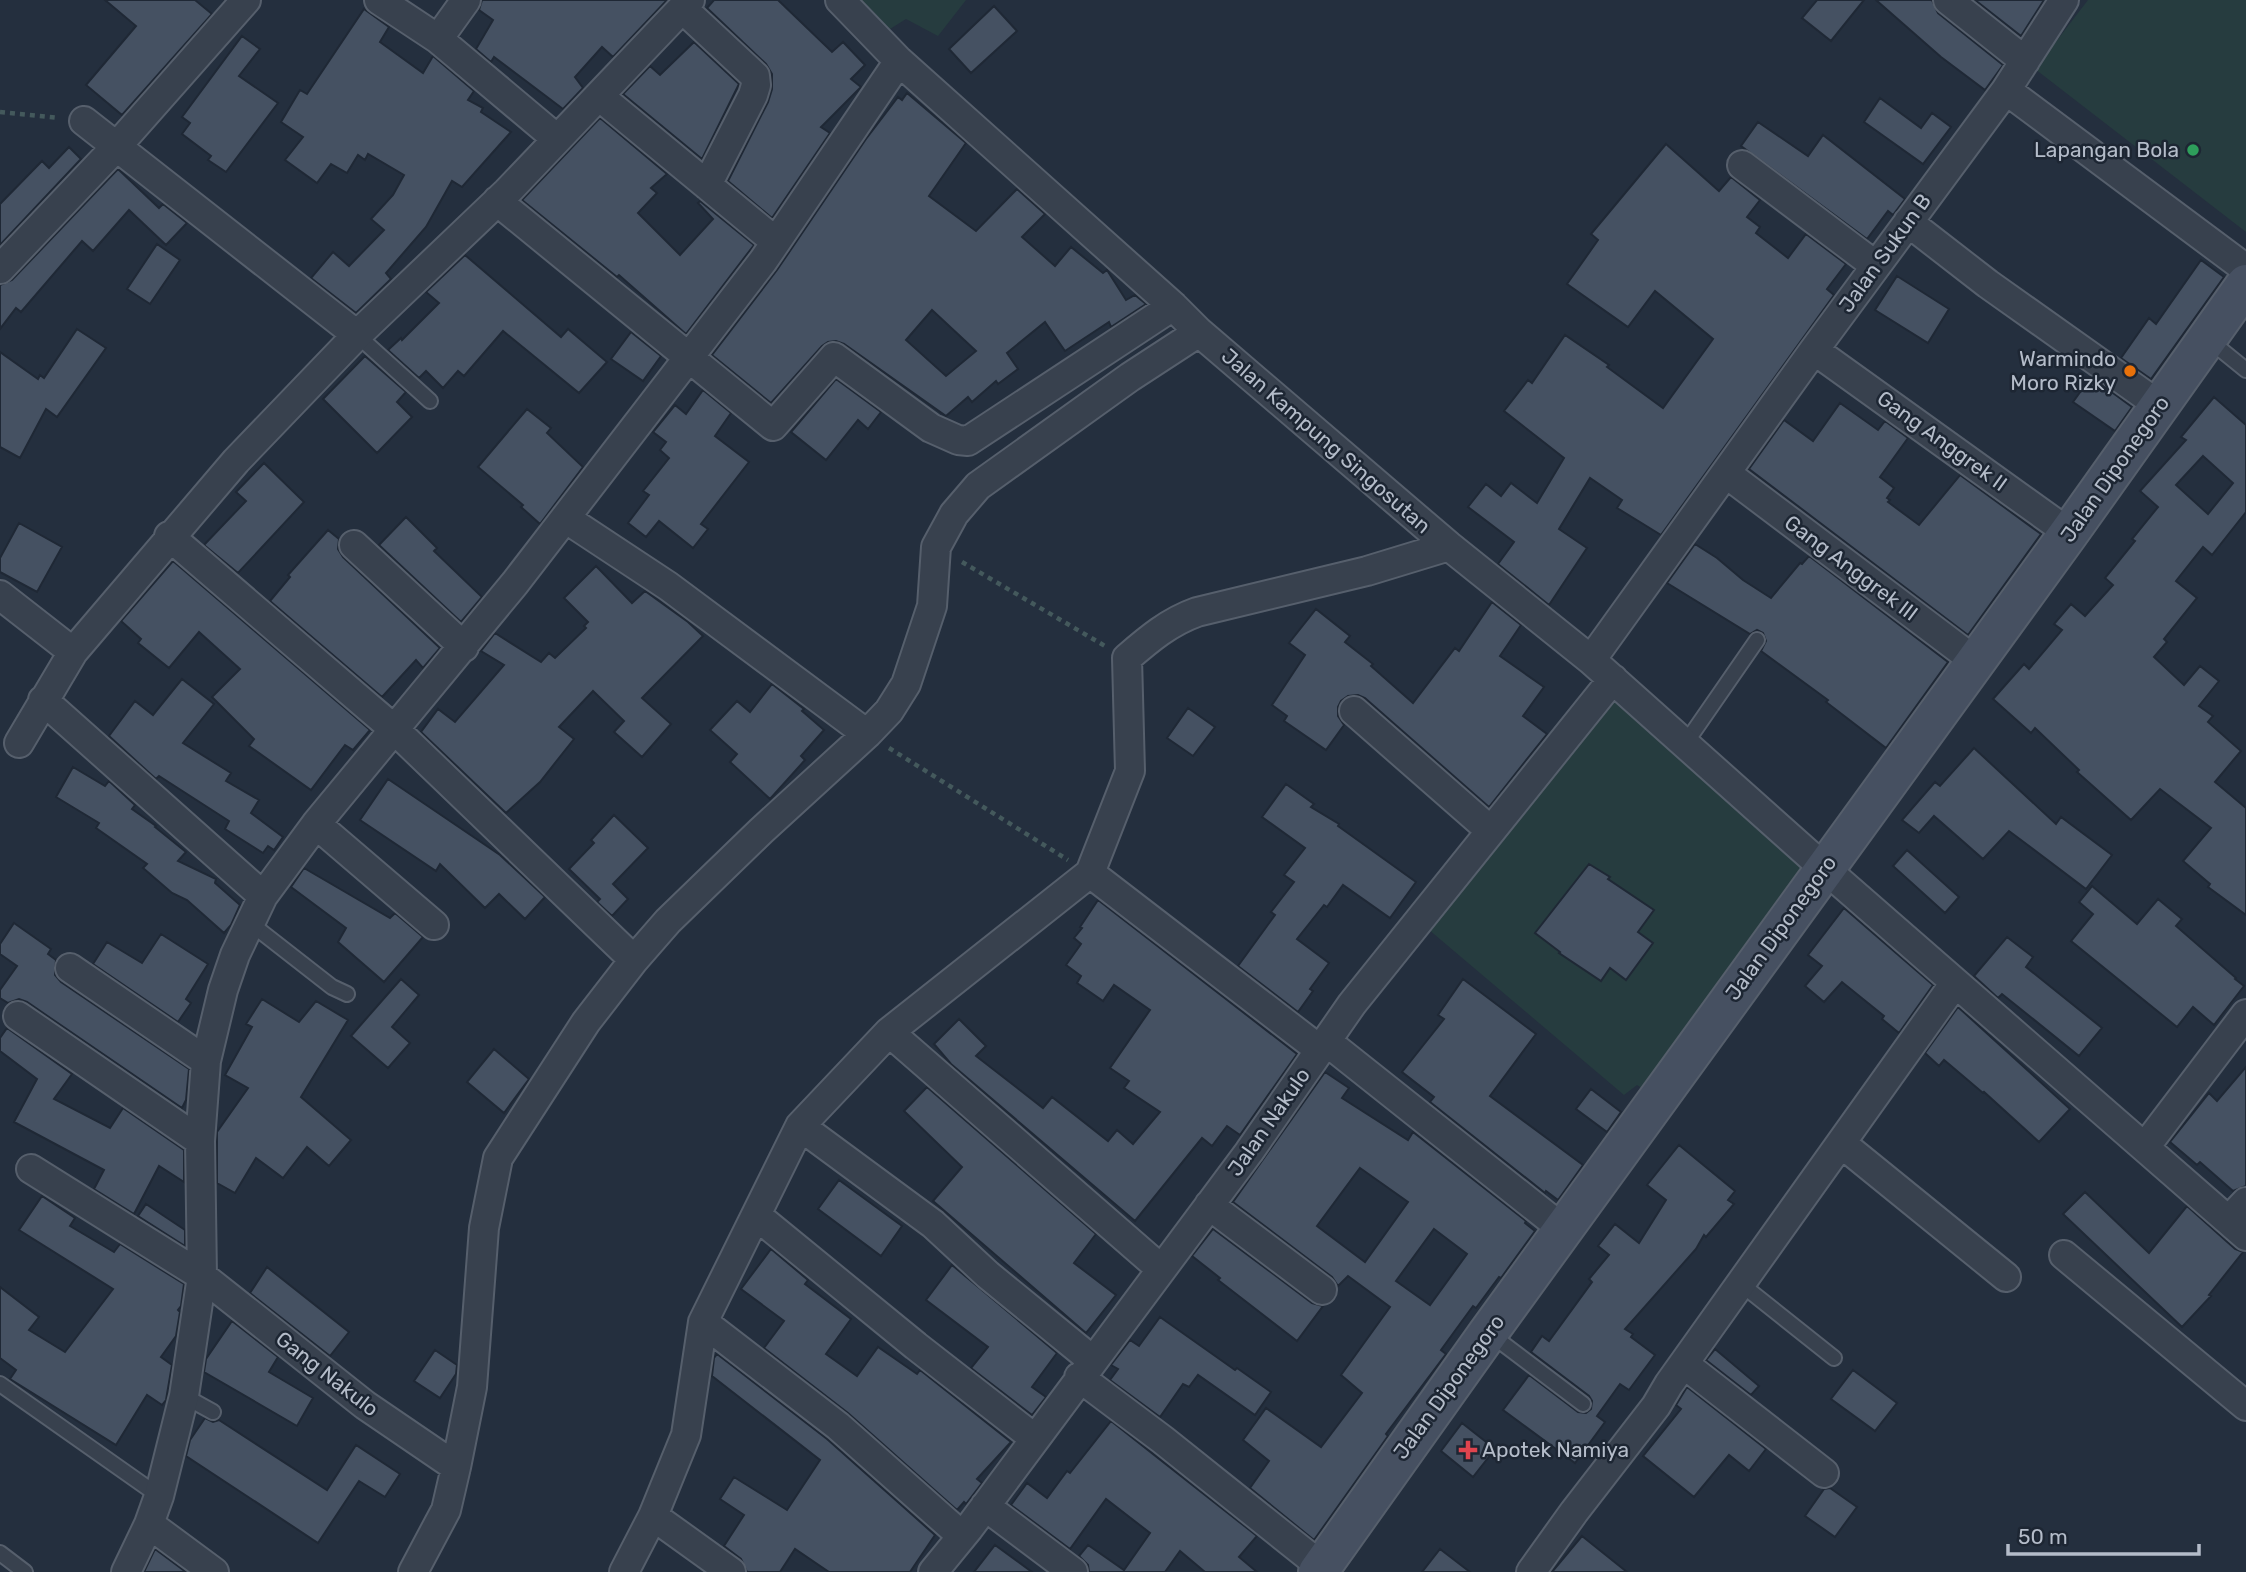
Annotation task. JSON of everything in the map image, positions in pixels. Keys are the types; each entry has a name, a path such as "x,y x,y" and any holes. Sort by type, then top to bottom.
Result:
{"street":[{"path":"0,269 117,146 246,0"},
{"path":"379,0 439,39 558,139"},
{"path":"439,39 466,0"},
{"name":"Jalan Kampung Singosutan","path":"840,0 899,61 1174,306 1199,332 1448,546 1591,660 1824,868 2145,1147 2240,1220"},
{"path":"1948,0 2025,61"},
{"name":"Jalan Sukun B","path":"1591,660 1814,350 2006,90 2064,0"},
{"path":"19,743 73,652 169,536 236,461 357,335 497,201 686,4 755,76 754,94 707,185"},
{"path":"126,1572 159,1496 184,1396 202,1276 200,1141 206,1061 234,955 262,896 316,824 464,647 689,358 776,242 899,61"},
{"path":"2006,90 2246,268"},
{"path":"599,96 776,242"},
{"path":"84,121 357,335"},
{"path":"1742,165 1876,266"},
{"path":"497,201 773,426 831,359 838,358 931,428 958,440 968,441 1174,306"},
{"path":"1908,222 1988,284 2160,406"},
{"name":"Jalan Diponegoro","path":"1320,1570 1488,1333 2069,533 2246,284"},
{"path":"413,1572 446,1510 456,1467 472,1387 484,1228 498,1158 586,1022 668,921 889,711 906,684 932,606 936,547 954,514 978,485 1130,377 1199,332"},
{"name":"Gang Anggrek II","path":"1814,350 2069,533"},
{"name":"Gang Anggrek III","path":"1727,474 1975,661"},
{"path":"565,518 658,579 867,734"},
{"path":"169,536 395,730 634,960"},
{"path":"354,545 464,647"},
{"path":"624,1572 653,1516 686,1435 703,1322 800,1126 889,1032 1090,873 1130,771 1127,659 1156,632 1177,619 1367,571 1448,546"},
{"path":"0,595 73,652"},
{"name":"Jalan Nakulo","path":"933,1572 1209,1205 1352,1004 1612,679"},
{"path":"43,701 262,896"},
{"path":"1354,711 1491,831"},
{"path":"316,824 434,925"},
{"path":"1090,873 1564,1230"},
{"path":"70,968 206,1061"},
{"path":"1531,1572 1656,1406 1955,983"},
{"path":"2145,1147 2246,1014"},
{"path":"18,1016 200,1141"},
{"path":"889,1032 1161,1269"},
{"path":"800,1126 933,1224 1192,1464 1320,1570"},
{"path":"1841,1143 2006,1277"},
{"name":"Gang Nakulo","path":"31,1169 202,1276 365,1405 456,1467"},
{"path":"1209,1205 1322,1290"},
{"path":"757,1216 1034,1438"},
{"path":"2064,1255 2246,1406"},
{"path":"703,1322 838,1426 962,1536"},
{"path":"1684,1364 1824,1473"},
{"path":"985,1506 1073,1572"},
{"path":"653,1516 731,1572"},
{"path":"149,1524 214,1572"}],"lane":[{"path":"357,335 430,401"},
{"path":"2208,338 2246,370"},
{"path":"1685,744 1757,640"},
{"path":"250,923 332,987 348,994"},
{"path":"1741,1284 1834,1358"},
{"path":"1488,1333 1583,1404"},
{"path":"0,1384 159,1496"},
{"path":"184,1396 213,1412"},
{"path":"0,1553 25,1572"}],"path":[{"path":"0,112 84,121"},
{"path":"936,547 1127,659"},
{"path":"867,734 1090,873"}],"green space":[{"path":"859,0 966,0 938,36 906,19 890,29"},
{"name":"Lapangan Bola","path":"2088,0 2246,0 2246,232 2035,69"},
{"path":"1613,693 1813,869 1652,1094 1637,1085 1624,1095 1428,929"}],"building":[{"path":"105,0 195,0 212,14 122,115 86,85 136,26"},
{"path":"482,0 667,0 613,57 602,47 575,77 583,88 563,109 494,57 491,62 476,49 493,20 479,10"},
{"path":"714,0 778,0 832,52 843,42 865,65 851,79 861,87 821,127 830,133 772,218 728,181 768,102 772,89 772,74 766,64 707,8"},
{"path":"1817,0 1864,0 1831,41 1802,18"},
{"path":"1876,0 1932,0 1938,13 2003,65 1985,90 1941,57"},
{"path":"1975,0 2044,0 2021,36"},
{"path":"994,6 1017,31 971,73 949,49"},
{"path":"364,9 389,27 380,42 423,73 433,56 474,91 468,100 483,108 481,112 511,132 462,187 452,181 426,227 386,273 391,279 356,313 311,278 333,252 349,266 384,230 371,219 393,195 404,175 368,154 365,160 358,155 347,173 331,164 317,183 285,160 303,137 281,122 300,90 307,94"},
{"path":"242,36 260,49 239,76 278,103 226,172 208,160 211,156 182,134 190,123 182,117"},
{"path":"694,42 739,84 702,159 623,94 650,66 660,75"},
{"path":"907,93 966,143 929,196 976,231 1017,189 1045,214 1022,237 1055,266 1071,247 1103,273 1107,270 1126,300 1135,295 1146,304 1111,327 1109,322 1065,351 1045,322 1007,353 1018,369 998,384 996,381 972,402 968,397 946,416 836,341 822,346 771,403 712,355 777,270 866,139 898,97 902,100","holes":["932,310 976,351 946,376 906,340"]},
{"path":"1880,98 1921,128 1932,113 1951,127 1923,164 1864,122"},
{"path":"600,118 667,174 651,188 657,193 638,213 680,255 713,219 698,203 700,201 754,245 686,334 619,275 617,277 522,200"},
{"path":"1758,122 1808,156 1823,135 1905,199 1893,215 1888,211 1867,239 1741,146"},
{"path":"1666,144 1719,191 1731,177 1760,200 1747,217 1760,227 1756,233 1788,258 1806,234 1846,264 1827,289 1834,295 1661,535 1617,508 1622,500 1590,478 1559,529 1587,548 1549,605 1498,564 1514,542 1468,507 1486,484 1501,496 1511,483 1537,503 1564,458 1504,411 1528,380 1532,383 1565,335 1609,365 1607,367 1663,408 1713,339 1655,291 1628,327 1567,284 1598,240 1591,234"},
{"path":"69,147 81,159 0,245 0,204 42,161 49,168"},
{"path":"118,169 159,208 163,204 187,223 166,245 129,210 93,251 82,241 21,312 16,308 0,329 0,285 12,280"},
{"path":"157,244 180,260 150,304 127,289"},
{"path":"465,255 561,337 568,329 607,362 579,393 503,331 464,376 458,371 443,388 426,371 419,378 388,350 401,338 402,340 439,303 426,292"},
{"path":"2201,260 2224,277 2151,379 2121,358 2149,318 2156,324"},
{"path":"1897,276 1949,309 1928,343 1875,310"},
{"path":"77,329 106,348 57,417 46,409 20,458 0,447 0,352 38,379 40,375 44,378"},
{"path":"631,332 661,356 643,381 611,359"},
{"path":"365,356 406,392 397,402 412,417 377,453 323,399"},
{"path":"2091,377 2132,407 2115,431 2073,402"},
{"path":"836,379 881,412 868,429 858,420 826,460 791,432"},
{"path":"703,390 731,413 715,436 749,462 701,524 708,529 693,548 659,521 646,537 628,523 649,495 643,491 669,458 660,450 666,442 653,432 675,405 686,414"},
{"path":"2214,397 2246,425 2246,512 2212,555 2203,547 2176,581 2197,598 2164,639 2167,642 2154,657 2184,685 2200,666 2219,681 2199,706 2213,716 2208,722 2241,751 2215,782 2246,808 2246,915 2208,887 2210,884 2183,861 2211,828 2160,789 2131,820 2077,772 2079,770 2035,728 2031,733 1993,699 2024,664 2029,669 2062,630 2054,624 2071,604 2085,616 2113,585 2105,578 2158,507 2140,491 2186,440 2181,437","holes":["2203,456 2233,483 2208,514 2176,485"]},
{"path":"1840,403 1878,430 1885,421 1908,438 1880,477 1894,488 1887,498 1890,500 1888,502 1919,525 1960,475 2041,534 1968,635 1749,469 1784,420 1813,441"},
{"path":"527,409 551,428 547,433 583,467 540,524 521,507 523,505 478,467"},
{"path":"264,463 304,502 238,573 204,545 246,501 236,492"},
{"path":"406,517 437,548 434,551 482,597 461,622 379,545"},
{"path":"19,523 62,547 37,592 0,572 0,558"},
{"path":"328,530 339,539 338,549 343,557 440,648 423,668 416,660 382,697 270,601 290,577 288,575"},
{"path":"1695,544 1771,598 1809,556 1948,662 1886,748 1826,702 1828,700 1761,651 1766,641 1763,633 1757,630 1750,634 1667,583"},
{"path":"173,561 370,730 353,750 345,745 311,790 249,746 254,739 212,697 240,669 199,632 169,668 138,643 141,639 121,621"},
{"path":"596,566 632,603 645,591 703,636 642,698 671,724 642,757 614,732 624,721 593,691 559,727 574,739 540,782 506,813 421,732 438,709 455,722 504,665 481,651 495,633 541,662 549,653 555,658 586,628 584,626 588,622 564,598"},
{"path":"1492,602 1521,625 1500,656 1544,687 1523,716 1547,734 1489,807 1365,698 1358,695 1348,696 1341,701 1338,716 1344,725 1326,750 1284,721 1287,716 1272,705 1305,655 1289,643 1316,609 1350,636 1345,642 1373,664 1371,666 1413,703 1455,648 1459,651"},
{"path":"182,679 214,704 183,743 231,773 226,781 259,800 251,813 283,837 274,850 268,846 263,853 225,829 229,821 159,776 156,779 109,736 135,701 153,715"},
{"path":"772,684 804,709 802,711 824,730 801,756 805,760 770,799 730,762 737,754 710,730 737,701 750,712"},
{"path":"1188,708 1215,727 1193,756 1167,738"},
{"path":"1974,748 2056,824 2061,817 2112,855 2086,889 2009,831 1983,859 1934,816 1919,833 1902,820 1935,782 1940,786"},
{"path":"73,767 105,786 109,781 135,805 132,809 186,852 178,861 216,879 215,883 240,905 231,925 224,933 187,900 172,893 143,868 147,864 96,828 99,823 56,797"},
{"path":"388,779 500,855 545,897 525,919 499,894 485,908 440,864 436,871 360,820"},
{"path":"1286,784 1314,804 1311,807 1339,824 1338,826 1416,882 1390,918 1343,885 1327,907 1324,905 1297,939 1329,963 1310,989 1313,991 1298,1012 1238,966 1275,915 1271,912 1294,882 1284,875 1305,848 1262,817"},
{"path":"614,815 648,848 613,884 628,899 612,916 597,902 600,899 569,869 594,843 591,840"},
{"path":"1907,850 1959,897 1945,913 1893,866"},
{"path":"1589,864 1654,910 1638,932 1653,943 1626,980 1610,968 1601,981 1535,933"},
{"path":"304,868 390,918 395,913 423,937 384,982 338,942 346,928 291,887"},
{"path":"2092,886 2137,924 2158,899 2182,919 2176,926 2244,986 2214,1025 2193,1007 2177,1027 2071,941 2093,914 2079,902"},
{"path":"1098,900 1297,1054 1240,1135 1227,1126 1212,1146 1202,1138 1135,1221 951,1064 934,1044 959,1019 986,1046 976,1056 1043,1108 1052,1097 1108,1141 1117,1130 1133,1144 1160,1112 1124,1088 1129,1081 1110,1068 1150,1010 1114,985 1103,1001 1077,983 1081,976 1066,965 1081,944 1074,938"},
{"path":"1844,908 1933,985 1899,1033 1882,1019 1884,1016 1842,982 1824,1002 1805,986 1822,966 1808,955"},
{"path":"14,923 51,949 48,954 56,960 55,975 61,982 189,1069 186,1100 182,1108 27,1002 19,999 8,1003 0,998 0,990 17,966 0,954 0,944"},
{"path":"161,934 208,964 186,999 191,1003 178,1022 93,964 107,942 142,963"},
{"path":"2007,937 2033,957 2026,967 2102,1028 2079,1056 2002,994 1998,998 1974,976"},
{"path":"401,979 419,995 392,1027 410,1043 388,1068 351,1036"},
{"path":"1463,979 1536,1034 1490,1096 1583,1165 1558,1200 1546,1191 1545,1193 1430,1102 1434,1097 1402,1072 1444,1019 1438,1015"},
{"path":"262,999 299,1022 316,1001 348,1020 301,1097 351,1140 329,1166 307,1147 283,1178 256,1158 235,1193 217,1183 217,1132 248,1088 225,1075 252,1027 246,1024"},
{"path":"1958,1007 2070,1109 2039,1142 1944,1060 1939,1066 1925,1053"},
{"path":"7,1028 72,1074 54,1099 110,1128 123,1108 184,1150 184,1182 159,1166 134,1214 94,1189 104,1170 14,1122 37,1079 0,1051 0,1038"},
{"path":"494,1049 529,1079 504,1113 467,1082"},
{"path":"2246,1067 2246,1186 2233,1191 2200,1162 2197,1165 2170,1142 2209,1093 2217,1101"},
{"path":"1325,1072 1349,1088 1342,1098 1408,1140 1413,1132 1535,1231 1501,1278 1499,1277 1476,1308 1473,1306 1441,1350 1446,1354 1386,1434 1388,1436 1314,1540 1250,1488 1269,1461 1243,1440 1266,1408 1321,1447 1362,1393 1341,1375 1390,1307 1348,1276 1338,1286 1332,1277 1233,1202","holes":["1360,1168 1408,1202 1365,1262 1317,1226","1434,1229 1467,1254 1430,1305 1396,1281"]},
{"path":"927,1087 1096,1234 1074,1263 1116,1295 1086,1333 933,1201 962,1167 904,1111"},
{"path":"1591,1089 1621,1112 1607,1132 1576,1109"},
{"path":"1679,1145 1735,1191 1728,1200 1734,1204 1706,1237 1704,1235 1696,1249 1625,1329 1633,1334 1631,1337 1655,1355 1629,1390 1620,1384 1597,1416 1605,1422 1575,1463 1503,1410 1529,1375 1578,1412 1586,1413 1591,1409 1592,1401 1589,1396 1531,1352 1542,1336 1549,1341 1592,1282 1589,1279 1609,1255 1598,1246 1615,1224 1639,1243 1666,1200 1647,1185"},
{"path":"839,1180 902,1226 881,1256 818,1209"},
{"path":"2085,1192 2149,1253 2187,1206 2235,1249 2243,1252 2209,1295 2211,1296 2182,1327 2063,1214"},
{"path":"42,1196 75,1218 70,1226 114,1252 120,1244 184,1284 176,1336 161,1357 172,1365 166,1400 162,1405 147,1395 116,1445 10,1379 16,1370 0,1358 0,1287 39,1317 29,1330 65,1352 113,1289 19,1230"},
{"path":"146,1204 185,1230 185,1246 138,1216"},
{"path":"1213,1229 1312,1303 1323,1306 1297,1341 1218,1280 1220,1278 1192,1256"},
{"path":"771,1249 808,1280 805,1284 851,1319 826,1354 857,1376 878,1347 917,1374 920,1370 1011,1442 977,1479 982,1483 966,1504 964,1502 957,1510 848,1413 764,1348 784,1321 741,1289"},
{"path":"952,1265 1057,1353 1032,1387 1046,1397 1032,1415 971,1368 988,1347 926,1300"},
{"path":"267,1267 349,1332 330,1356 250,1293"},
{"path":"1160,1317 1271,1392 1255,1415 1198,1375 1189,1387 1183,1384 1160,1417 1110,1380 1118,1369 1111,1365 1130,1340 1139,1346"},
{"path":"232,1321 278,1357 269,1372 313,1398 297,1426 204,1372 206,1359"},
{"path":"1715,1349 1759,1386 1751,1395 1706,1360"},
{"path":"435,1350 457,1365 456,1374 440,1398 414,1381"},
{"path":"717,1354 827,1439 935,1535 910,1572 829,1572 795,1549 780,1572 747,1572 741,1559 724,1546 744,1515 720,1499 734,1477 787,1510 820,1460 712,1376"},
{"path":"1853,1370 1897,1403 1875,1431 1831,1399"},
{"path":"1687,1387 1766,1449 1749,1471 1729,1455 1694,1497 1643,1456 1681,1409 1676,1405"},
{"path":"205,1418 213,1422 219,1420 327,1490 356,1445 400,1474 385,1497 359,1481 318,1543 186,1456 190,1440"},
{"path":"1111,1421 1257,1536 1239,1557 1257,1572 1205,1572 1180,1551 1165,1572 1089,1572 1088,1565 1079,1556 1088,1545 1124,1570 1150,1533 1106,1499 1070,1549 1011,1505 1027,1483 1047,1498"},
{"name":"Apotek Namiya","path":"1462,1423 1495,1449 1473,1477 1441,1451"},
{"path":"1830,1488 1857,1507 1835,1537 1805,1516 1824,1489"},
{"path":"1582,1536 1627,1572 1552,1572"},
{"path":"995,1545 1032,1572 974,1572"},
{"path":"155,1549 186,1572 144,1572"},
{"path":"1440,1549 1470,1572 1422,1572"}],"place":[{"name":"Lapangan Bola","path":"2193,150"},
{"name":"Warmindo Moro Rizky","path":"2130,371"},
{"name":"Apotek Namiya","path":"1468,1450"}]}
